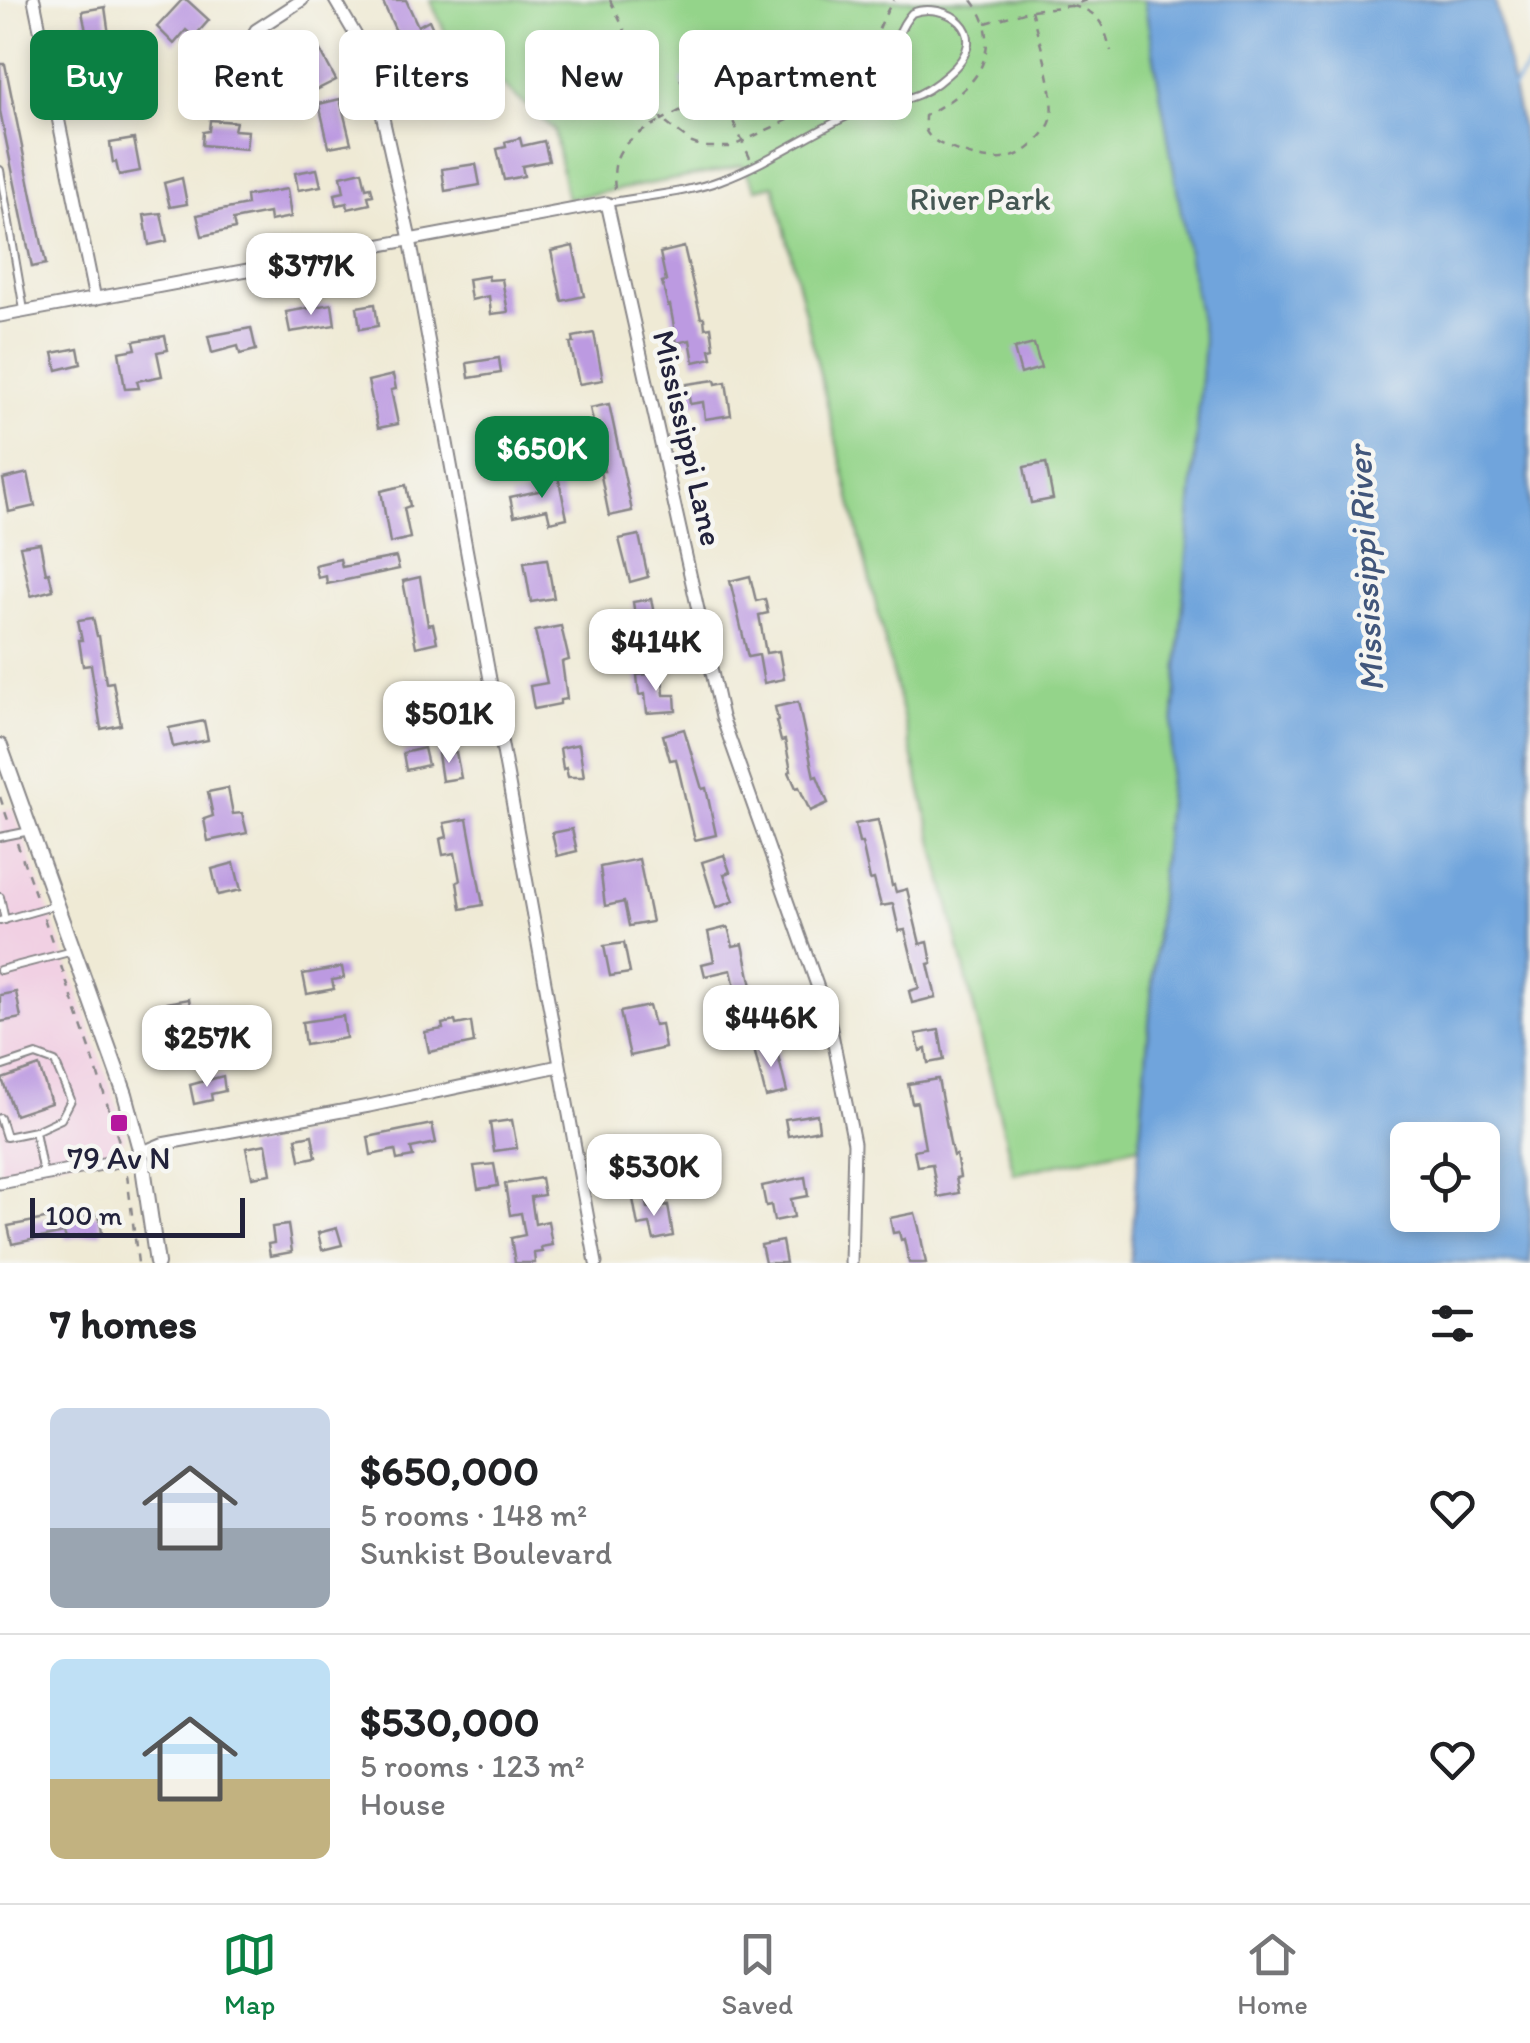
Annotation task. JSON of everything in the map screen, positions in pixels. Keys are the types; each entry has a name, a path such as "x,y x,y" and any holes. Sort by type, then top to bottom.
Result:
{"street":[{"path":"34,0 96,299"},
{"path":"256,30 302,0"},
{"path":"335,0 365,51 374,78 410,239 596,1263"},
{"path":"0,316 607,203"},
{"name":"Mississippi Lane","path":"607,203 722,716 832,1030 854,1143 851,1263"},
{"path":"0,746 125,1094 141,1152 156,1263"},
{"path":"0,1183 124,1160 162,1144 558,1066"}],"lane":[{"path":"940,4 961,16 969,46 951,72 924,92 873,104 912,12 940,4"},
{"path":"607,203 720,181 842,120"},
{"path":"0,170 25,312"},
{"path":"0,838 31,831"},
{"path":"0,897 3,921 58,904"},
{"path":"0,970 74,950"},
{"path":"0,1068 36,1055 55,1062 71,1100 61,1118 35,1131 6,1137 0,1118"},
{"path":"35,1131 44,1174"}],"path":[{"path":"610,0 647,76 662,120 682,137 704,147 731,147 788,120"},
{"path":"877,30 894,0"},
{"path":"986,24 1031,10 1070,6 1086,0"},
{"path":"1070,6 1088,9 1097,16 1111,50"},
{"path":"932,111 925,116 925,130 946,147 968,155 998,160 1014,158 1038,140 1047,130 1053,110 1031,10"},
{"path":"607,203 615,191 612,168 616,158 639,132 679,112"},
{"path":"732,120 754,165"},
{"path":"0,797 120,1144"},
{"path":"127,1176 138,1263"}],"shaded area":[{"path":"13,808 125,1127 124,1139 111,1152 0,1173 0,810"}],"green space":[{"name":"River Park","path":"430,0 1144,0 1204,343 1139,1146 1014,1174 774,185 756,189 742,165 567,199 554,130 543,120 659,120 659,30 525,30 525,105 505,87 505,30 444,30"}],"water":[{"name":"Mississippi River","path":"1144,0 1495,0 1529,164 1530,1263 1130,1263 1204,343"}],"building":[{"path":"182,0 209,20 200,30 178,30 174,44 157,27"},
{"path":"382,0 406,0 418,26 429,20 434,30 395,30"},
{"path":"105,7 108,30 86,30 82,11"},
{"path":"319,50 336,80 319,88"},
{"path":"0,64 5,64 46,264 32,267 0,111"},
{"path":"339,99 339,120 345,120 351,143 329,147 319,104"},
{"path":"210,120 236,122 234,130 248,131 246,149 202,145 203,132 209,131"},
{"path":"520,138 522,146 544,141 549,161 522,166 524,176 504,180 497,149"},
{"path":"134,139 140,171 119,175 110,143"},
{"path":"476,164 480,185 445,191 442,169"},
{"path":"317,169 321,186 298,190 295,173"},
{"path":"362,171 366,188 371,187 373,195 368,196 370,204 348,209 347,203 337,205 335,194 344,192 341,176"},
{"path":"182,178 187,204 170,207 164,183"},
{"path":"287,189 291,217 270,221 269,213 233,220 235,229 202,236 197,215 247,205 246,196"},
{"path":"161,213 167,241 149,245 144,215"},
{"path":"573,246 584,296 562,301 551,251"},
{"path":"684,247 701,318 705,328 711,327 714,348 710,349 712,358 694,362 690,340 677,343 662,282 666,281 660,253"},
{"path":"488,276 489,280 502,279 508,312 491,314 489,296 471,300 468,279"},
{"path":"332,304 335,325 290,332 286,312"},
{"path":"375,304 378,326 360,329 357,307"},
{"path":"251,328 256,350 240,354 238,346 212,353 208,336"},
{"path":"594,333 603,380 579,384 570,343 574,343 573,337"},
{"path":"165,336 168,350 157,352 162,376 137,381 139,388 125,389 119,352 136,349 134,341"},
{"path":"1034,344 1041,368 1021,374 1014,349"},
{"path":"78,348 81,364 57,370 53,353"},
{"path":"499,358 501,373 469,378 467,363"},
{"path":"393,375 396,389 391,390 398,424 378,428 368,381"},
{"path":"715,380 716,384 726,382 731,415 705,419 703,402 690,404 687,384"},
{"path":"609,404 632,511 609,516 590,408"},
{"path":"517,436 521,457 509,460 511,466 495,469 492,464 487,465 483,444"},
{"path":"1046,463 1053,499 1031,503 1024,467"},
{"path":"28,473 35,506 9,512 3,479"},
{"path":"558,476 567,518 550,522 547,509 514,516 510,497 543,490 541,479"},
{"path":"406,485 410,506 404,508 410,538 390,543 381,491"},
{"path":"639,535 648,577 630,582 619,539"},
{"path":"40,543 53,590 31,596 20,546"},
{"path":"396,557 399,569 327,584 326,576 318,578 315,565 340,559 342,567"},
{"path":"547,559 554,598 531,602 524,562"},
{"path":"750,576 756,601 765,599 768,613 759,615 766,653 779,651 784,679 764,683 759,655 748,657 730,581"},
{"path":"420,577 428,625 433,624 437,642 416,647 403,581"},
{"path":"651,599 659,639 632,643 629,623 636,622 633,602"},
{"path":"93,618 106,683 113,682 121,725 101,729 91,665 83,666 79,640 78,620"},
{"path":"561,626 569,660 562,662 567,699 534,709 530,686 547,683 535,631"},
{"path":"662,673 664,695 675,695 676,711 647,713 645,694 639,695 637,675"},
{"path":"445,682 451,720 430,723 423,686"},
{"path":"798,702 814,777 817,776 828,803 810,811 789,772 785,740 781,741 776,721 775,707"},
{"path":"204,721 208,740 173,747 169,728"},
{"path":"684,729 702,789 706,788 716,835 695,840 676,759 670,760 663,735"},
{"path":"579,744 584,777 568,777 560,748"},
{"path":"424,748 428,765 406,770 403,753"},
{"path":"456,752 461,778 442,781 438,754"},
{"path":"228,788 233,814 242,813 247,833 208,841 204,819 213,816 208,792"},
{"path":"467,819 483,905 461,909 455,853 443,855 440,839 447,837 444,823"},
{"path":"878,820 892,886 896,892 907,889 920,944 928,942 932,963 928,964 936,997 912,1003 909,991 919,988 905,930 899,931 893,904 881,906 874,879 870,880 855,824"},
{"path":"572,829 577,851 557,856 552,833"},
{"path":"724,855 730,872 724,874 734,901 716,908 702,862"},
{"path":"639,859 652,922 629,926 624,902 605,906 600,867"},
{"path":"234,863 241,890 218,895 212,869"},
{"path":"728,927 733,946 743,944 756,1005 740,1009 731,970 705,976 702,964 714,961 708,932"},
{"path":"624,943 630,973 610,976 604,946"},
{"path":"342,967 344,978 332,980 334,989 307,994 303,974"},
{"path":"16,992 21,1018 0,1022 0,995"},
{"path":"189,999 192,1017 199,1015 202,1034 194,1036 197,1051 175,1054 166,1003"},
{"path":"649,1006 654,1025 661,1024 665,1048 630,1056 620,1012"},
{"path":"343,1016 346,1038 305,1045 302,1022"},
{"path":"455,1021 456,1025 471,1022 474,1043 429,1052 425,1032 443,1029 442,1024"},
{"path":"939,1030 944,1060 928,1063 926,1049 920,1051 916,1034"},
{"path":"775,1043 787,1092 766,1097 754,1049"},
{"path":"39,1066 51,1103 15,1115 2,1079"},
{"path":"223,1076 225,1091 211,1094 212,1100 194,1104 190,1085"},
{"path":"938,1079 960,1177 956,1178 959,1193 938,1197 932,1164 917,1166 914,1150 925,1148 917,1102 912,1103 908,1084"},
{"path":"817,1114 819,1130 788,1136 785,1119"},
{"path":"512,1120 517,1148 494,1151 490,1123"},
{"path":"432,1124 436,1143 411,1148 413,1157 397,1160 395,1150 371,1155 368,1137"},
{"path":"312,1135 316,1157 300,1160 296,1138"},
{"path":"266,1144 271,1174 252,1177 246,1148"},
{"path":"648,1145 657,1176 641,1180 639,1174 631,1177 624,1152"},
{"path":"494,1164 498,1186 478,1189 474,1166"},
{"path":"805,1177 808,1196 791,1199 794,1217 774,1221 762,1186"},
{"path":"541,1178 544,1195 531,1197 535,1224 548,1221 552,1245 534,1253 535,1263 515,1263 511,1238 525,1235 521,1213 510,1215 505,1184"},
{"path":"646,1198 648,1208 668,1205 673,1236 654,1240 650,1224 638,1226 633,1199"},
{"path":"82,1212 83,1217 99,1214 102,1233 66,1239 64,1233 12,1244 8,1226"},
{"path":"915,1213 926,1263 909,1263 904,1239 901,1240 899,1232 893,1233 890,1218"},
{"path":"288,1225 292,1252 270,1256 268,1244 274,1243 272,1227"},
{"path":"337,1228 342,1245 322,1250 318,1233"},
{"path":"782,1241 786,1263 765,1263 761,1245"}],"waterway":[{"path":"1512,88 1530,64"}],"place":[{"name":"79 Av N","path":"119,1123"}]}
